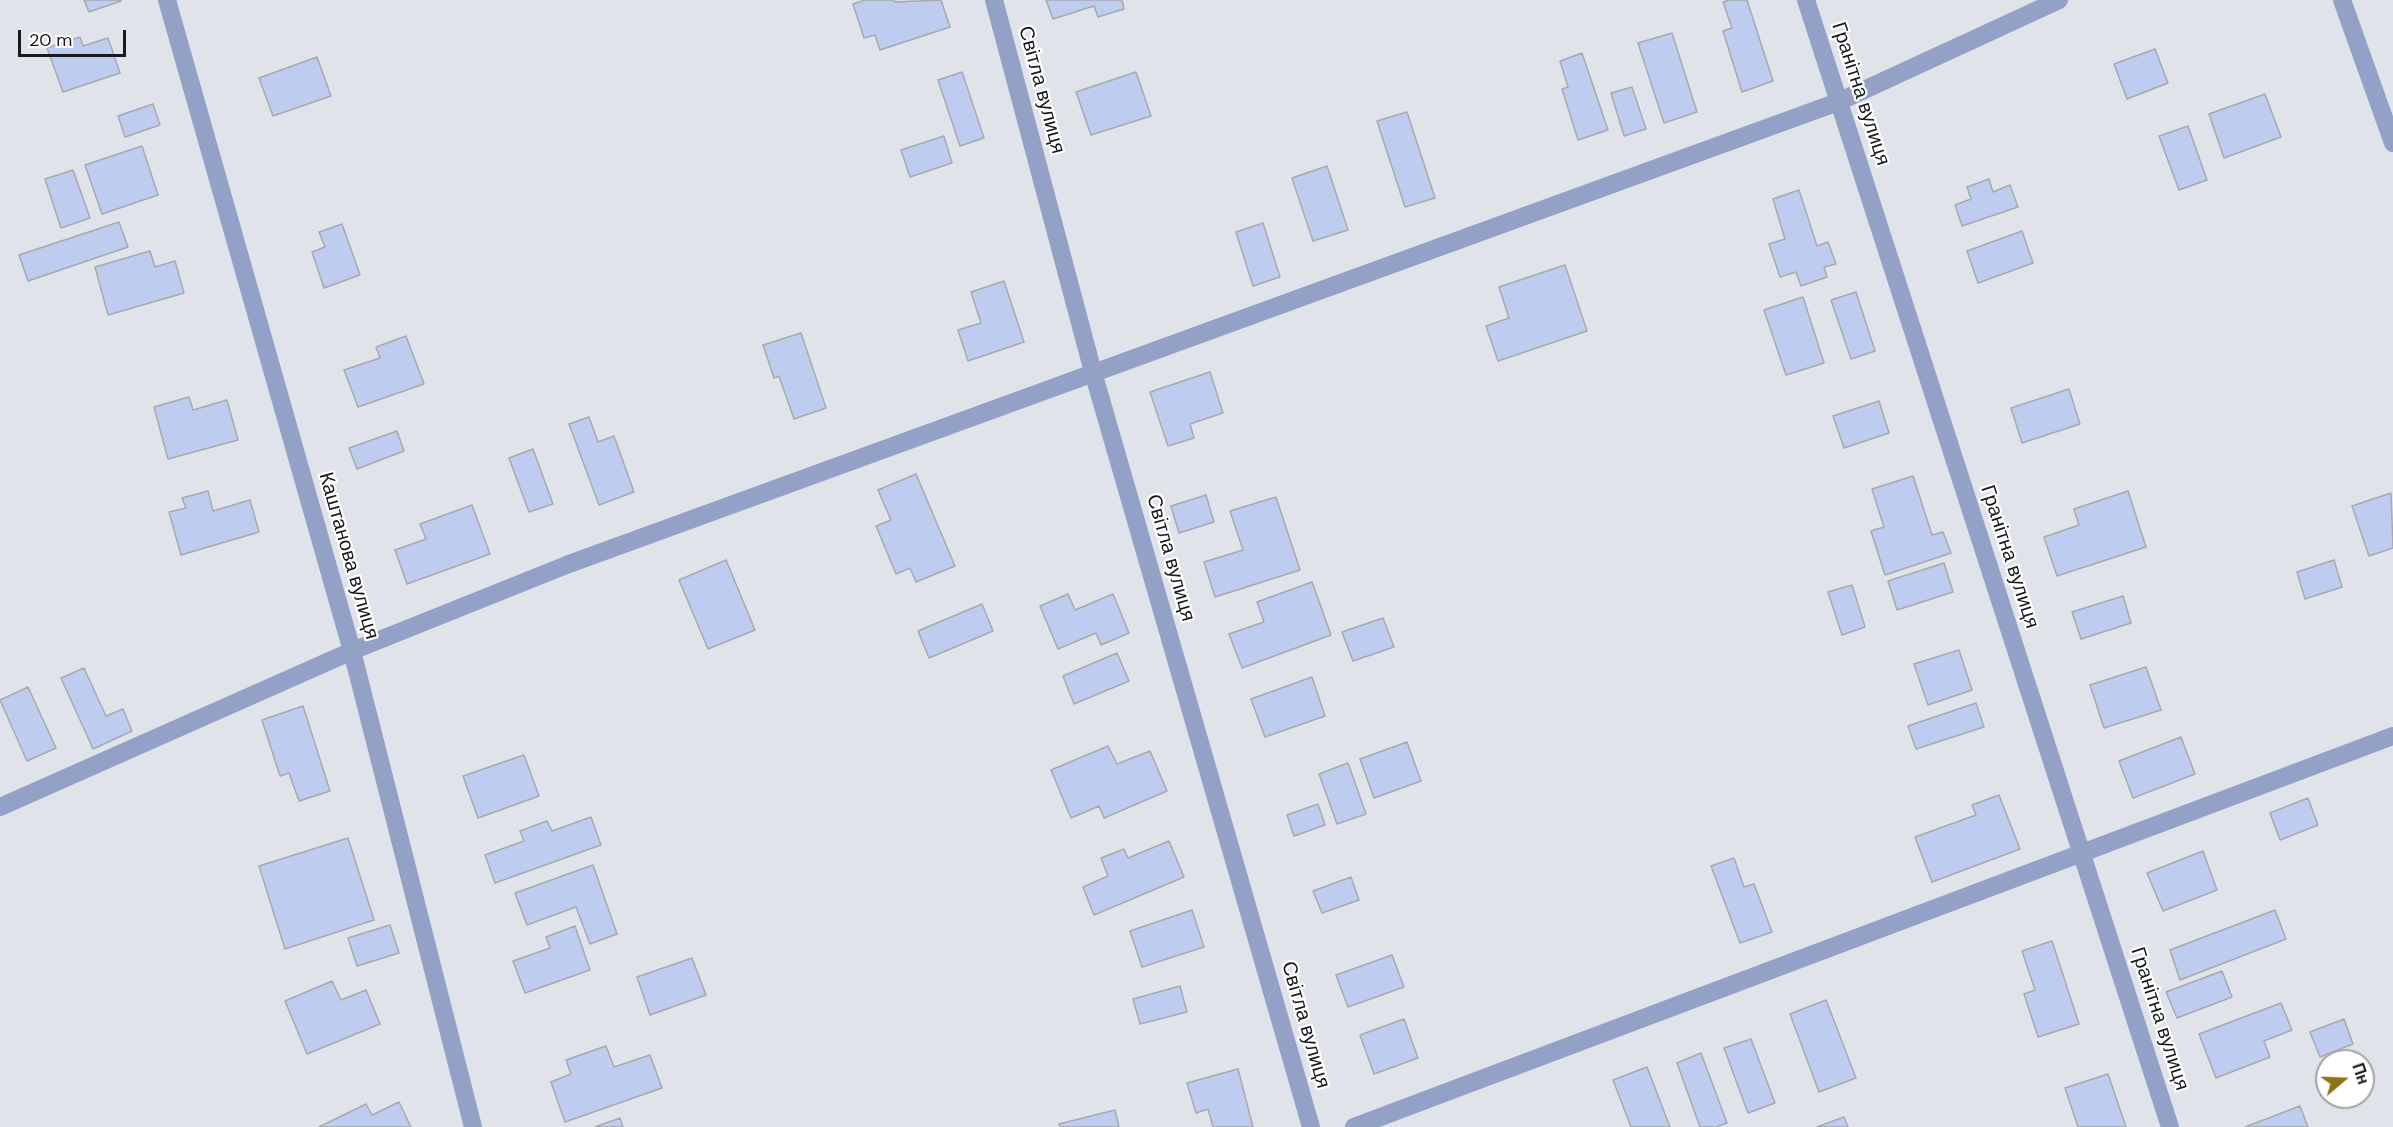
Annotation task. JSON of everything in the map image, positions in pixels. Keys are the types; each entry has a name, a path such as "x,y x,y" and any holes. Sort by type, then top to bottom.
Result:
{"street":[{"name":"Каштанова вулиця","path":"167,0 352,651 473,1127"},
{"name":"Світла вулиця","path":"994,0 1093,372 1311,1127"},
{"name":"Гранітна вулиця","path":"1806,0 2170,1127"},
{"path":"0,807 352,651 569,564 1838,102 2059,0"},
{"path":"2342,0 2393,142"},
{"path":"1354,1127 2083,855 2393,736"}],"building":[{"path":"84,0 121,0 121,1 89,12"},
{"path":"865,0 894,0 895,2 941,0 950,27 880,50 875,35 864,38 853,4"},
{"path":"1046,0 1122,0 1124,9 1098,17 1094,6 1053,19"},
{"path":"1747,0 1773,81 1742,92 1723,31 1732,28 1723,2"},
{"path":"1672,33 1697,112 1664,123 1638,43"},
{"path":"80,37 83,46 108,38 120,73 63,92 47,48"},
{"path":"2155,49 2168,83 2127,99 2114,64"},
{"path":"1582,53 1608,130 1578,140 1562,89 1568,87 1560,61"},
{"path":"317,57 331,96 273,116 259,78"},
{"path":"962,72 984,138 960,146 938,80"},
{"path":"1136,72 1151,116 1091,135 1076,92"},
{"path":"1632,87 1646,129 1624,136 1611,93"},
{"path":"2265,94 2281,137 2224,158 2209,114"},
{"path":"153,104 160,125 125,137 118,116"},
{"path":"1407,112 1435,198 1405,207 1377,121"},
{"path":"2188,126 2207,180 2179,190 2159,136"},
{"path":"944,136 952,163 910,177 901,150"},
{"path":"142,146 158,195 102,214 85,165"},
{"path":"1327,166 1348,230 1313,241 1292,178"},
{"path":"73,170 90,218 61,228 45,179"},
{"path":"1989,179 1993,192 2010,185 2018,207 1962,226 1955,205 1971,199 1967,187"},
{"path":"1799,190 1817,246 1828,242 1836,264 1824,267 1827,277 1801,286 1796,272 1780,277 1769,244 1785,239 1773,199"},
{"path":"119,222 128,247 28,281 19,255"},
{"path":"1263,223 1280,277 1253,286 1236,232"},
{"path":"342,224 360,275 324,288 312,252 325,247 319,232"},
{"path":"2022,231 2033,263 1978,283 1967,251"},
{"path":"150,251 155,267 175,261 184,293 108,315 95,267"},
{"path":"1565,265 1587,331 1498,361 1486,326 1509,318 1499,287"},
{"path":"1004,281 1024,342 968,361 958,330 981,323 971,292"},
{"path":"1856,292 1875,351 1851,359 1831,300"},
{"path":"1803,297 1824,363 1786,375 1764,310"},
{"path":"801,333 826,408 794,419 779,376 774,378 763,345"},
{"path":"406,336 424,384 358,407 344,370 380,358 376,347"},
{"path":"1210,372 1223,413 1190,424 1194,438 1168,446 1150,392"},
{"path":"2069,389 2080,424 2022,443 2011,408"},
{"path":"189,397 193,410 227,400 238,440 168,459 154,407"},
{"path":"1879,401 1889,433 1844,448 1833,416"},
{"path":"589,417 598,442 614,436 634,492 599,505 569,424"},
{"path":"397,431 404,451 357,469 349,448"},
{"path":"533,449 553,504 529,512 509,458"},
{"path":"916,474 955,566 916,582 910,568 896,574 876,526 891,520 878,490"},
{"path":"1913,476 1932,535 1943,532 1951,553 1885,575 1871,531 1884,527 1872,489"},
{"path":"208,491 213,511 250,500 259,532 181,555 169,512 186,508 182,498"},
{"path":"2128,491 2146,547 2057,576 2044,537 2079,525 2074,509"},
{"path":"2391,493 2393,548 2369,556 2352,506"},
{"path":"1206,495 1214,522 1179,533 1171,506"},
{"path":"1276,497 1300,570 1215,597 1204,562 1243,550 1230,511"},
{"path":"472,505 490,554 407,584 395,550 426,539 420,524"},
{"path":"726,560 755,630 708,649 679,580"},
{"path":"2334,560 2342,587 2305,599 2297,572"},
{"path":"1944,563 1953,592 1897,610 1888,581"},
{"path":"1312,582 1331,635 1242,668 1229,634 1264,622 1257,602"},
{"path":"1852,585 1865,627 1842,635 1828,592"},
{"path":"1068,594 1075,610 1113,594 1129,633 1101,645 1096,633 1058,649 1040,606"},
{"path":"2123,596 2131,623 2081,639 2072,612"},
{"path":"982,604 993,631 929,658 918,631"},
{"path":"1383,618 1394,647 1353,661 1342,632"},
{"path":"1959,650 1972,690 1928,705 1914,664"},
{"path":"1117,653 1129,681 1074,704 1063,676"},
{"path":"2146,667 2161,710 2104,728 2090,685"},
{"path":"84,668 106,716 123,709 132,731 93,749 61,678"},
{"path":"1312,677 1325,716 1265,737 1251,699"},
{"path":"28,687 56,748 27,761 0,700"},
{"path":"1976,703 1984,727 1916,749 1908,726"},
{"path":"303,706 330,791 299,801 289,773 280,776 262,720"},
{"path":"2181,737 2195,774 2133,798 2119,761"},
{"path":"1407,742 1421,781 1374,798 1360,759"},
{"path":"1108,746 1117,764 1150,751 1167,791 1104,818 1099,806 1071,818 1051,770"},
{"path":"524,755 539,796 478,818 463,776"},
{"path":"1348,763 1366,814 1337,824 1319,774"},
{"path":"1999,795 2020,849 1932,882 1915,837 1976,815 1972,805"},
{"path":"2308,798 2318,825 2280,840 2270,813"},
{"path":"1318,804 1325,825 1294,836 1287,815"},
{"path":"591,817 601,845 495,883 485,855 524,841 520,831 547,821 552,831"},
{"path":"348,838 374,920 285,949 259,866"},
{"path":"1169,841 1184,877 1094,915 1083,887 1108,876 1101,858 1124,849 1128,858"},
{"path":"2203,851 2217,890 2163,911 2147,873"},
{"path":"1734,858 1744,887 1754,884 1772,932 1740,943 1711,866"},
{"path":"593,865 617,934 590,944 576,907 527,925 515,893"},
{"path":"1351,877 1359,900 1322,913 1313,891"},
{"path":"1192,910 1204,947 1142,967 1130,931"},
{"path":"2275,910 2286,939 2180,980 2170,950"},
{"path":"390,925 399,953 357,966 348,938"},
{"path":"575,926 590,970 525,993 513,961 550,948 546,937"},
{"path":"2052,941 2079,1024 2038,1037 2024,994 2035,990 2022,951"},
{"path":"1392,955 1404,987 1348,1007 1336,975"},
{"path":"692,958 706,995 650,1015 637,977"},
{"path":"2222,971 2232,997 2177,1018 2166,992"},
{"path":"332,981 341,1000 366,990 380,1024 307,1054 285,1001"},
{"path":"1180,986 1187,1012 1140,1024 1133,999"},
{"path":"1826,1000 1856,1078 1819,1092 1790,1014"},
{"path":"2281,1003 2292,1030 2264,1041 2270,1057 2216,1078 2199,1034"},
{"path":"1404,1019 1418,1058 1374,1074 1360,1035"},
{"path":"2344,1019 2353,1044 2340,1049 2317,1049 2310,1032"},
{"path":"1751,1039 1775,1103 1748,1113 1724,1048"},
{"path":"606,1046 614,1067 650,1055 662,1088 565,1122 551,1082 571,1074 566,1060"},
{"path":"1701,1053 1727,1123 1716,1127 1700,1127 1677,1063"},
{"path":"1647,1067 1670,1127 1631,1127 1613,1080"},
{"path":"1238,1069 1253,1127 1213,1127 1208,1109 1196,1113 1187,1083"},
{"path":"2108,1074 2126,1127 2078,1127 2065,1088"},
{"path":"399,1102 411,1127 319,1127 366,1104 372,1115"},
{"path":"2300,1106 2308,1127 2245,1127"},
{"path":"1115,1110 1119,1127 1060,1127 1059,1124"},
{"path":"1844,1117 1848,1127 1817,1127"},
{"path":"620,1118 623,1127 595,1127"}]}
